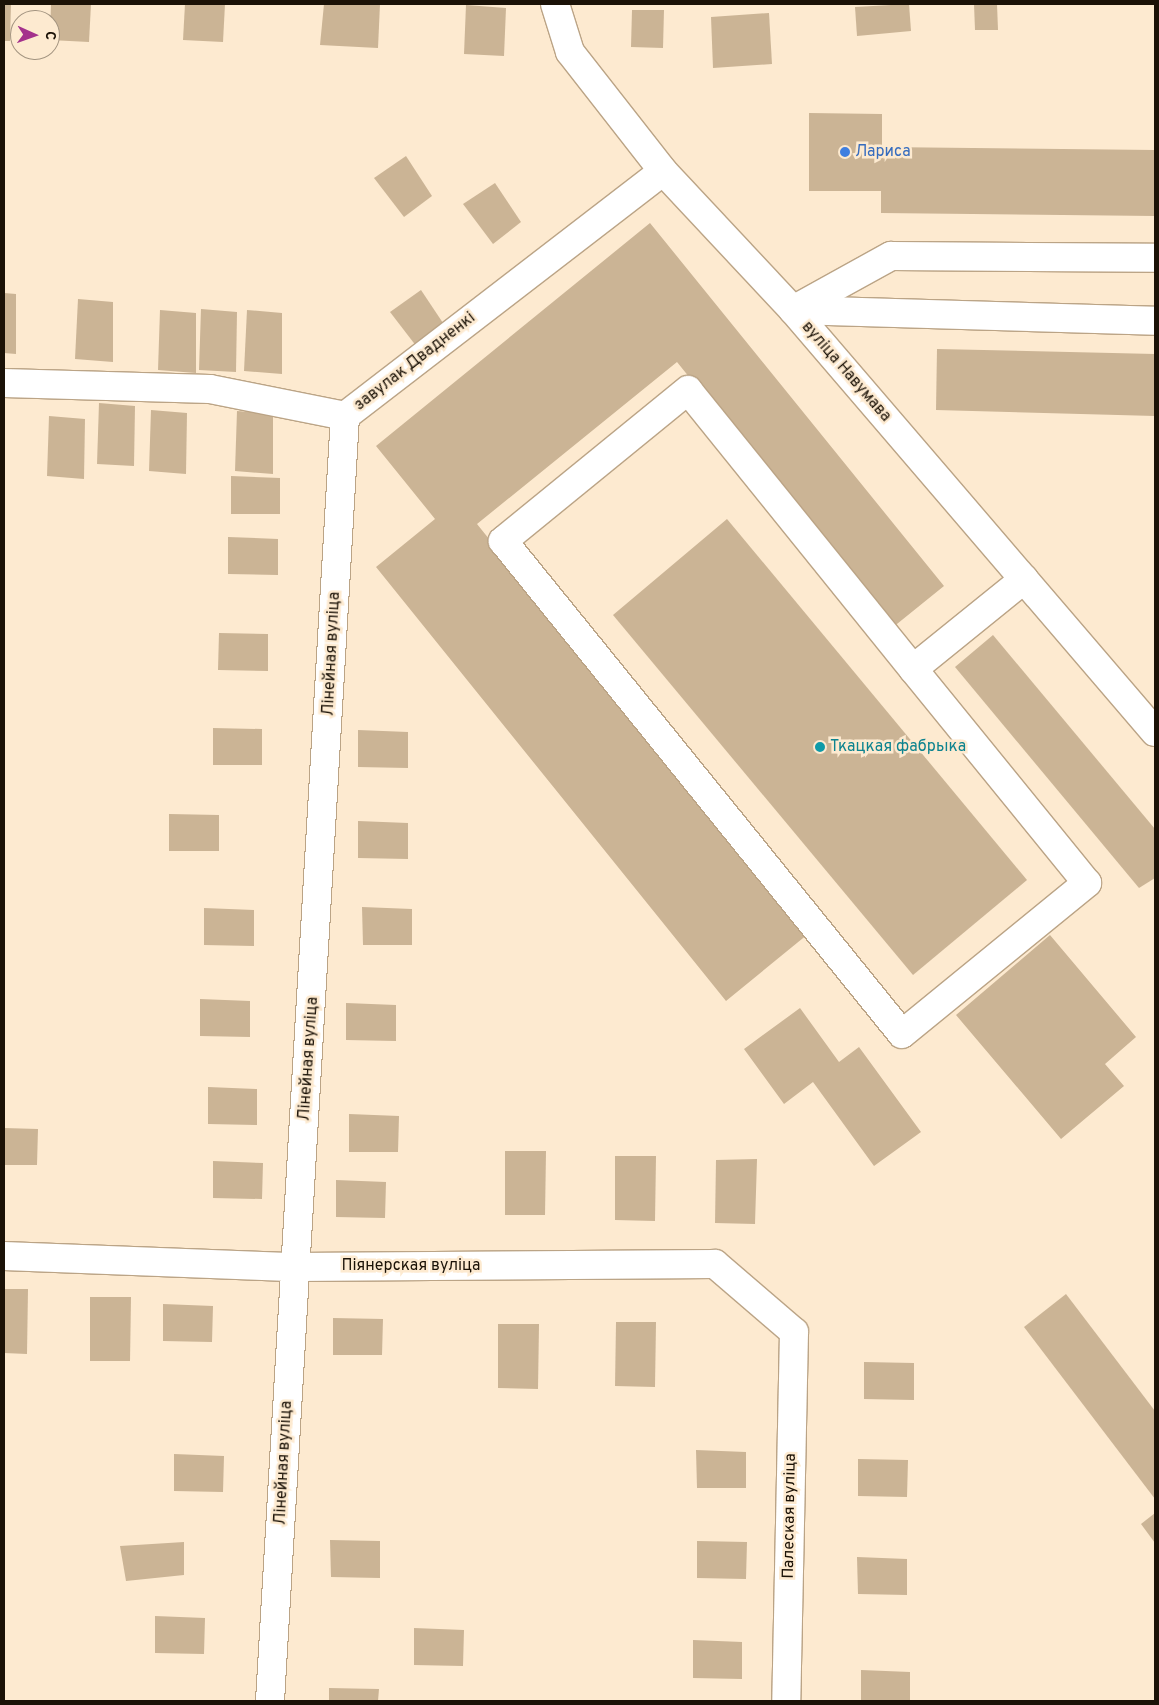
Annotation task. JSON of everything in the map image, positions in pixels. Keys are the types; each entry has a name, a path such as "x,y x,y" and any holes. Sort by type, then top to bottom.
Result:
{"street":[{"name":"вуліца Навумава","path":"555,4 570,52 663,171 793,310 1155,732"},
{"name":"завулак Двадненкі","path":"4,383 210,389 345,416 663,171"},
{"path":"793,310 891,256 1155,258"},
{"path":"793,310 1155,321"},
{"path":"688,390 914,669 1087,883 902,1034 503,541 688,390"},
{"name":"Лінейная вуліца","path":"270,1701 345,416"},
{"path":"914,669 1024,580"},
{"name":"Піянерская вуліца","path":"4,1256 296,1267 715,1264 794,1332"},
{"name":"Палеская вуліца","path":"786,1701 794,1332"}],"building":[{"path":"4,4 11,4 10,41 4,41"},
{"path":"51,4 91,4 89,42 60,41 60,10 51,10"},
{"path":"185,4 225,4 223,42 183,40"},
{"path":"324,4 380,4 378,48 320,45"},
{"path":"909,4 911,31 857,36 855,7"},
{"path":"974,4 997,4 998,30 975,30"},
{"path":"466,5 506,8 504,56 464,54"},
{"path":"632,10 664,10 663,48 631,47"},
{"path":"769,13 772,64 713,68 711,17"},
{"path":"809,113 882,114 882,147 1155,150 1155,216 881,213 881,191 809,191"},
{"path":"406,156 432,196 404,217 374,178"},
{"path":"495,183 521,222 493,244 463,204"},
{"path":"650,223 944,586 892,628 677,362 477,524 808,934 726,1001 376,567 435,519 376,446"},
{"path":"421,290 447,329 420,351 390,312"},
{"path":"4,293 16,294 16,354 4,353"},
{"path":"78,299 113,302 113,362 75,359"},
{"path":"201,309 237,312 236,372 199,370"},
{"path":"160,310 196,313 196,373 158,370"},
{"path":"247,310 282,313 282,374 244,371"},
{"path":"937,349 1155,354 1155,416 936,410"},
{"path":"99,403 135,406 134,466 97,464"},
{"path":"151,410 187,413 186,474 149,471"},
{"path":"237,411 273,414 273,474 235,471"},
{"path":"49,416 85,419 84,479 47,476"},
{"path":"231,476 280,478 280,514 231,514"},
{"name":"Ткацкая фабрыка","path":"727,519 1027,880 913,975 613,615"},
{"path":"228,537 278,539 278,575 228,574"},
{"path":"219,633 268,634 268,671 218,670"},
{"path":"993,635 1155,829 1155,878 1139,888 955,667"},
{"path":"213,728 262,729 262,765 213,765"},
{"path":"358,730 408,732 408,768 358,767"},
{"path":"169,814 219,815 219,851 169,851"},
{"path":"358,821 408,823 408,859 358,858"},
{"path":"362,907 412,909 412,945 363,945"},
{"path":"204,908 254,910 254,946 204,945"},
{"path":"1050,935 1136,1037 1105,1064 1124,1086 1061,1139 956,1015"},
{"path":"200,999 250,1001 250,1037 200,1036"},
{"path":"346,1003 396,1005 396,1041 346,1040"},
{"path":"800,1008 839,1062 859,1047 921,1132 874,1166 813,1082 784,1104 744,1049"},
{"path":"208,1087 257,1089 257,1125 208,1124"},
{"path":"349,1114 399,1116 398,1152 349,1152"},
{"path":"4,1128 38,1129 37,1165 4,1165"},
{"path":"505,1151 546,1151 545,1215 505,1215"},
{"path":"615,1156 656,1156 655,1221 615,1220"},
{"path":"757,1159 755,1224 715,1223 716,1160"},
{"path":"213,1161 263,1163 262,1199 213,1198"},
{"path":"336,1180 386,1182 385,1218 336,1217"},
{"path":"4,1289 28,1289 27,1354 4,1353"},
{"path":"1066,1294 1155,1411 1155,1499 1024,1327"},
{"path":"90,1297 131,1297 130,1361 90,1361"},
{"path":"163,1304 213,1306 212,1342 163,1341"},
{"path":"333,1318 383,1319 382,1355 333,1355"},
{"path":"616,1322 656,1322 655,1387 615,1386"},
{"path":"498,1324 539,1324 538,1389 498,1388"},
{"path":"864,1362 914,1363 914,1400 864,1399"},
{"path":"696,1450 746,1452 746,1488 697,1488"},
{"path":"174,1454 224,1456 223,1492 174,1491"},
{"path":"858,1459 908,1460 907,1497 858,1496"},
{"path":"1155,1513 1155,1543 1141,1524"},
{"path":"330,1540 380,1541 380,1578 331,1577"},
{"path":"697,1541 747,1542 746,1579 697,1578"},
{"path":"184,1542 184,1575 126,1581 120,1546"},
{"path":"857,1557 907,1559 907,1595 858,1594"},
{"path":"155,1616 205,1618 204,1654 155,1653"},
{"path":"414,1628 464,1630 463,1666 414,1665"},
{"path":"693,1640 742,1642 742,1679 693,1678"},
{"path":"861,1670 910,1672 910,1701 861,1701"},
{"path":"329,1688 379,1689 378,1701 329,1701"}],"place":[{"name":"Лариса","path":"845,152"},
{"name":"Ткацкая фабрыка","path":"820,747"}]}
